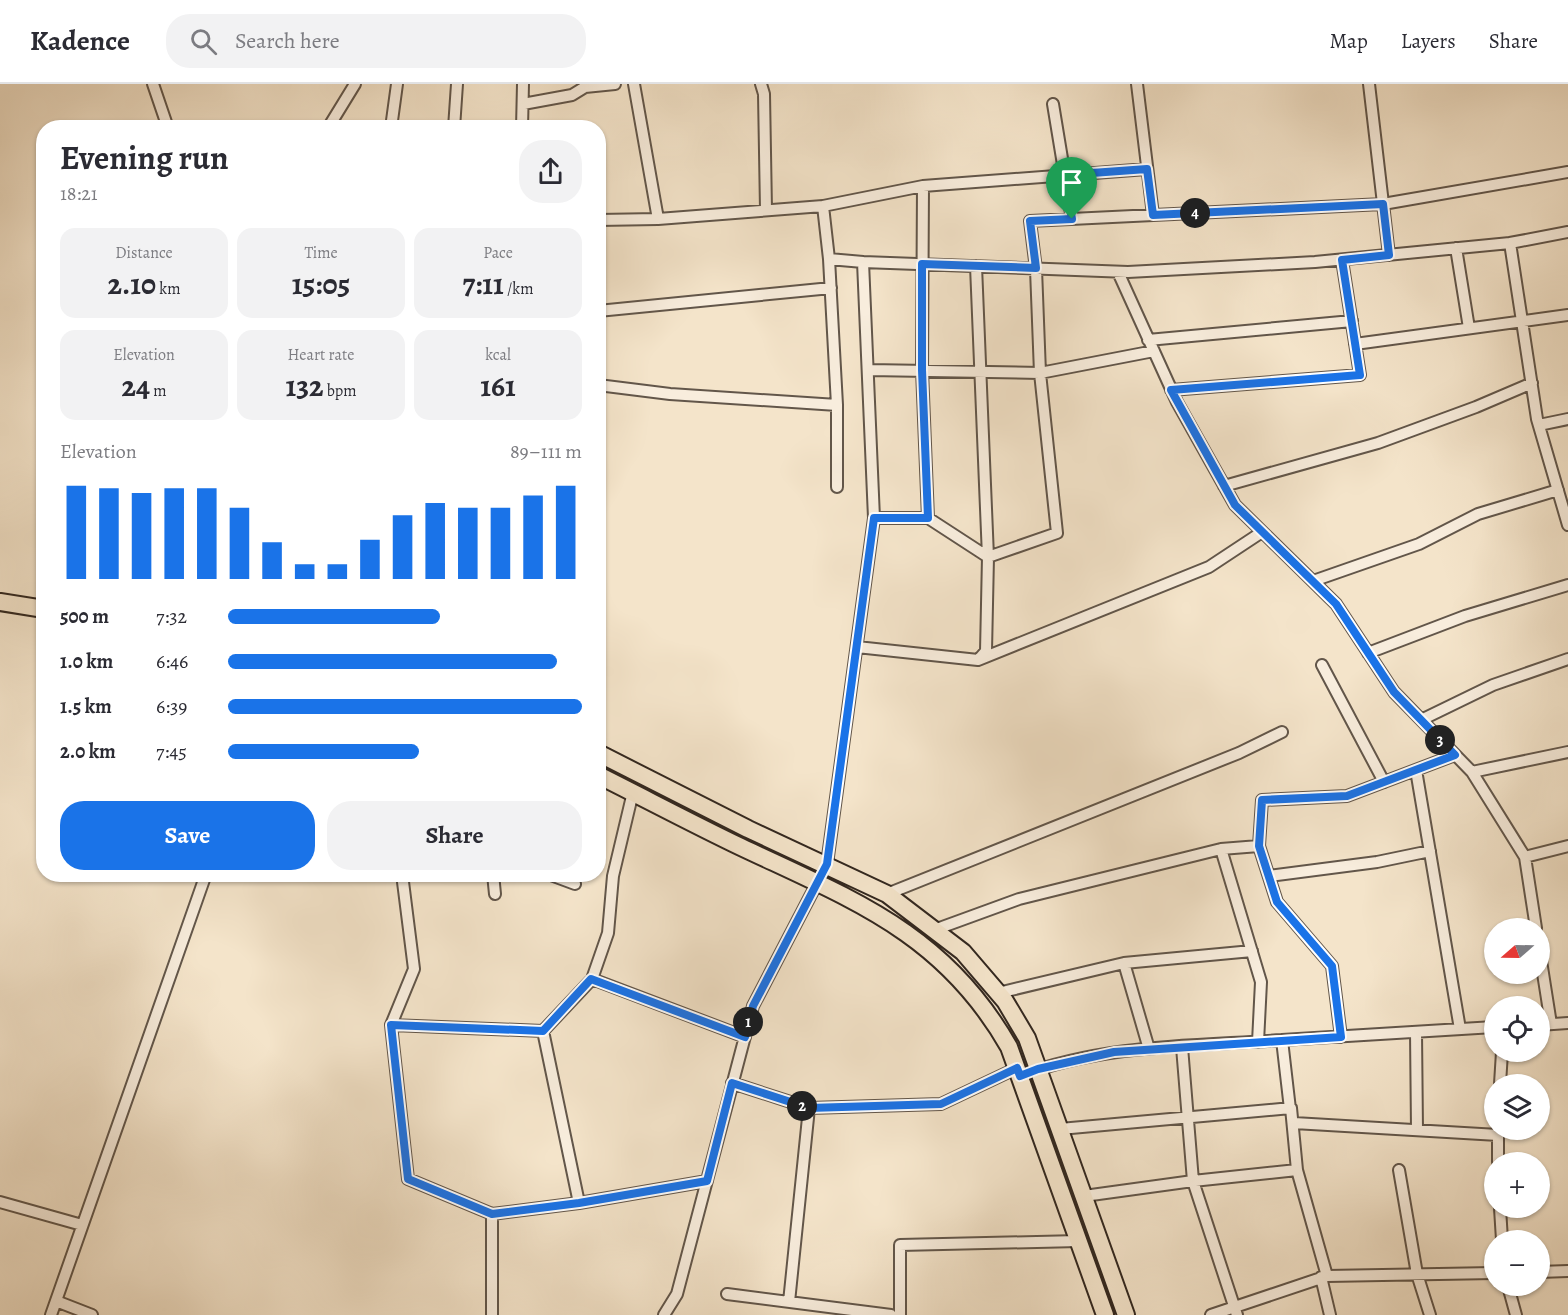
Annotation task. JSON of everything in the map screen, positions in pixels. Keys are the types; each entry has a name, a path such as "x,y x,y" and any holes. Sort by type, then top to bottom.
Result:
{"main road":[{"path":"0,602 36,608"},
{"path":"606,757 748,829 887,894 963,952 998,993 1027,1038 1126,1315"},
{"path":"606,779 884,915 949,967 989,1012 1009,1047 1079,1241 1101,1314"},
{"path":"740,846 748,829"}],"street":[{"path":"153,84 165,120"},
{"path":"333,120 355,84"},
{"path":"392,120 397,84"},
{"path":"455,120 458,84"},
{"path":"522,120 523,84"},
{"path":"523,104 572,94 585,86 615,84"},
{"path":"634,84 658,219"},
{"path":"761,84 764,94 766,210"},
{"path":"1137,84 1153,215"},
{"path":"1369,84 1389,255"},
{"path":"1053,104 1072,219"},
{"path":"606,220 658,219 823,206 923,186 1147,169"},
{"path":"988,557 1057,533 1040,373 1036,268 1030,221 1383,204 1568,172"},
{"path":"923,186 922,370 928,518"},
{"path":"823,206 829,259 837,405 837,487"},
{"path":"829,259 1118,272 1342,260 1510,243 1568,232"},
{"path":"1510,243 1539,425 1568,525"},
{"path":"1456,248 1469,328"},
{"path":"1171,390 1360,375 1342,260"},
{"path":"664,1315 677,1294 753,1006 827,864 874,518 863,262"},
{"path":"976,266 988,557 986,651 978,660"},
{"path":"1118,272 1171,390 1235,505 1336,604 1394,692 1473,772 1525,857 1534,918"},
{"path":"606,309 831,288"},
{"path":"1355,344 1568,315"},
{"path":"1148,340 1352,321"},
{"path":"869,370 1040,373 1154,351"},
{"path":"1224,486 1378,443 1476,407 1532,383"},
{"path":"606,386 670,394 837,405"},
{"path":"1539,425 1568,419"},
{"path":"1312,581 1419,544 1478,514 1558,490"},
{"path":"874,518 928,518 988,557"},
{"path":"857,647 978,660 1209,567 1262,532"},
{"path":"1368,653 1465,616 1568,585"},
{"path":"1421,720 1493,685 1568,659"},
{"path":"1322,665 1384,782"},
{"path":"887,894 1239,753 1282,732"},
{"path":"1473,772 1568,752"},
{"path":"1341,1037 1332,966 1277,902 1259,846 1262,800 1347,796 1455,755"},
{"path":"1416,770 1460,1029"},
{"path":"391,1025 543,1031 591,979 608,933 613,876 633,792"},
{"path":"934,930 1019,899 1221,849 1259,846"},
{"path":"1525,857 1568,846"},
{"path":"1221,849 1261,982 1258,1042"},
{"path":"1269,876 1377,862 1430,851"},
{"path":"51,1315 203,882"},
{"path":"403,882 414,969 391,1025 408,1179 492,1214 579,1203 707,1181"},
{"path":"494,882 495,894"},
{"path":"569,882 574,884"},
{"path":"998,993 1124,963 1252,951"},
{"path":"1124,963 1149,1049"},
{"path":"591,979 745,1037"},
{"path":"1545,984 1551,1024 1568,1023"},
{"path":"732,1083 809,1108 941,1104 1019,1072 1114,1052 1484,1028"},
{"path":"543,1031 579,1203"},
{"path":"1416,1032 1417,1130"},
{"path":"1282,1040 1290,1108 1294,1123 1297,1170 1324,1277 1330,1315"},
{"path":"1182,1047 1190,1118 1193,1181 1236,1311"},
{"path":"789,1302 809,1108"},
{"path":"1060,1129 1290,1108"},
{"path":"1294,1123 1484,1132"},
{"path":"1084,1196 1297,1170"},
{"path":"1399,1170 1417,1274 1430,1315"},
{"path":"0,1202 82,1226"},
{"path":"492,1214 492,1315"},
{"path":"900,1315 900,1245 1079,1241"},
{"path":"1550,1272 1568,1271"},
{"path":"1211,1315 1236,1311 1324,1277 1484,1273"},
{"path":"727,1294 891,1315"},
{"path":"1511,1296 1516,1315"},
{"path":"56,1301 92,1315"}],"route":[{"path":"1147,169 1153,215 1383,204 1389,255 1342,260 1360,375 1171,390 1235,505 1336,604 1394,692 1455,755 1347,796 1262,800 1259,846 1277,902 1332,966 1341,1037 1114,1052 1038,1069 1020,1076 1017,1068 941,1104 809,1108 732,1083 707,1181 579,1203 492,1214 408,1179 391,1025 543,1031 591,979 745,1037 753,1006 827,864 874,518 928,518 922,370 922,264 1036,268 1030,221 1072,219 1064,175 1147,169"}]}
